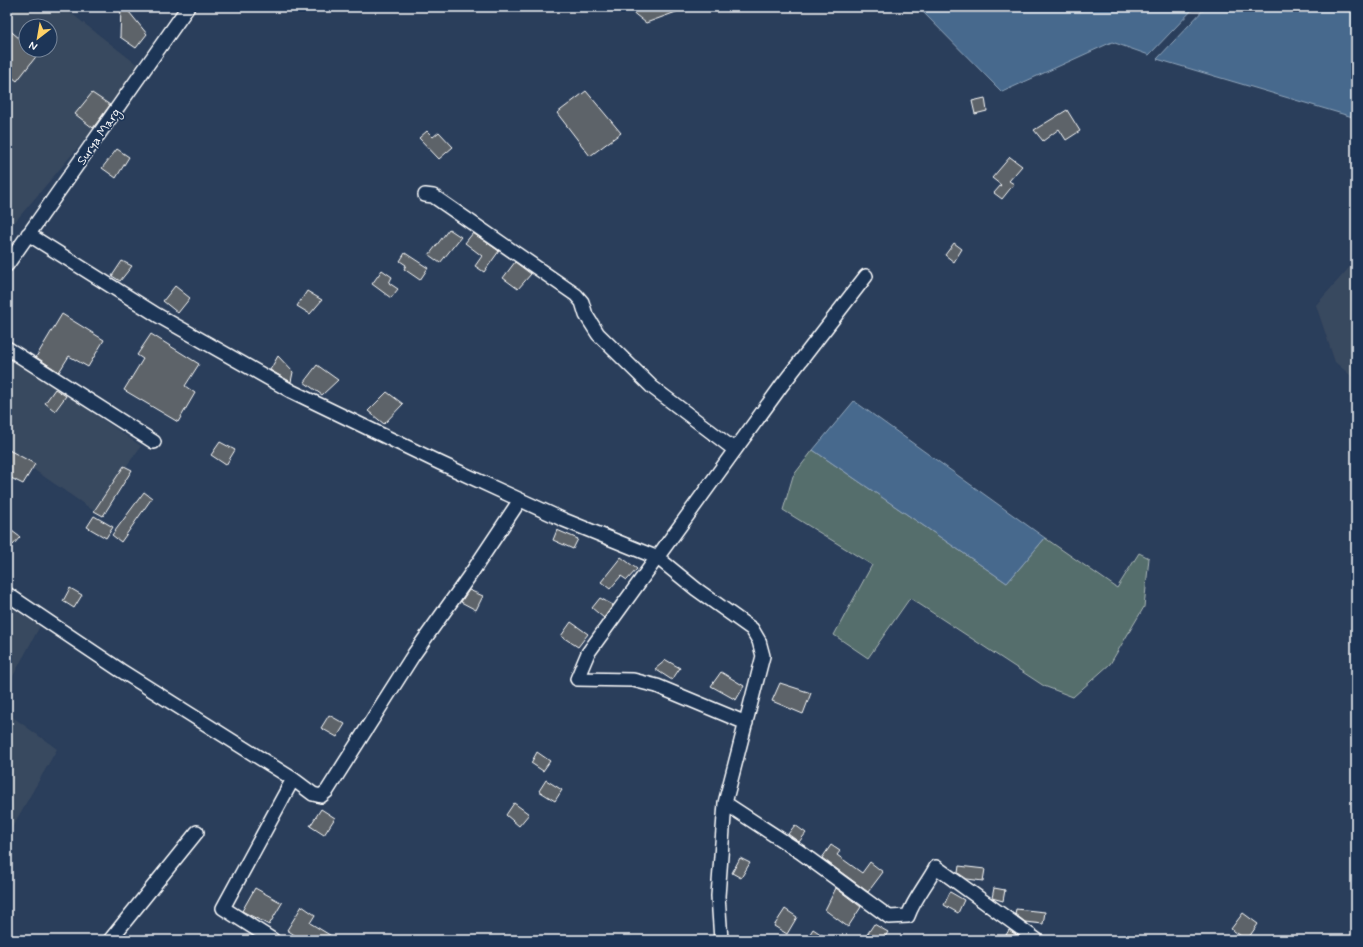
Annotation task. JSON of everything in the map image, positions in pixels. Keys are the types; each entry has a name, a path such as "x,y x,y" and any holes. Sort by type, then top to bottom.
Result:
{"street":[{"name":"Surya Marg","path":"7,265 188,7"},
{"path":"425,195 433,196 576,295 582,302 586,314 598,334 652,387 735,450"},
{"path":"28,234 157,315 291,391 520,500 658,558 696,589 752,629 759,641 763,656 725,803 718,896 721,940"},
{"path":"746,724 657,686 633,680 577,679 588,653 782,385 866,276"},
{"path":"7,348 154,442"},
{"path":"7,594 120,670 293,779 313,794 321,796 327,791 414,654 470,575 520,500"},
{"path":"273,940 223,908 293,779"},
{"path":"725,803 800,852 890,917 908,916 911,907 928,883 936,867 1037,940"},
{"path":"110,940 197,832"}],"shaded area":[{"path":"7,7 63,7 144,70 7,231"},
{"path":"918,7 1195,7 1149,55 1112,42 1002,92"},
{"path":"1206,7 1356,7 1356,118 1157,59"},
{"path":"1356,260 1356,380 1335,362 1316,305"},
{"path":"7,354 141,446 94,511 7,451"},
{"path":"854,401 1045,538 1007,583 813,450"},
{"path":"7,605 40,626 7,687"},
{"path":"7,713 57,749 7,836"}],"green space":[{"path":"813,450 1007,583 1045,538 1117,588 1139,553 1149,558 1144,607 1110,664 1073,697 1044,686 910,598 868,658 834,635 872,565 783,510 793,476"}],"building":[{"path":"121,7 125,7 147,34 136,48 120,37"},
{"path":"626,7 687,7 687,8 646,23"},
{"path":"7,28 18,37 18,58 35,58 17,81 7,73"},
{"path":"586,91 621,133 590,156 557,113"},
{"path":"92,93 110,105 93,128 75,114"},
{"path":"985,98 987,111 975,114 972,101"},
{"path":"1067,110 1080,131 1066,140 1059,129 1043,141 1034,130"},
{"path":"427,131 433,137 439,132 453,147 439,159 419,138"},
{"path":"117,149 129,157 116,178 102,168"},
{"path":"1010,157 1022,166 1009,181 1014,184 1002,199 994,193 1001,185 992,178"},
{"path":"449,229 461,237 440,263 429,255"},
{"path":"473,233 499,251 484,272 475,266 482,256 465,243"},
{"path":"954,243 962,249 954,262 945,255"},
{"path":"405,253 428,268 420,280 404,269 406,265 400,261"},
{"path":"122,261 132,266 120,281 112,276"},
{"path":"515,262 531,274 518,289 503,278"},
{"path":"382,270 392,277 389,283 398,289 391,298 372,284"},
{"path":"175,286 190,298 178,313 163,301"},
{"path":"307,291 322,300 310,314 297,306"},
{"path":"62,314 104,340 88,367 69,356 59,372 36,357"},
{"path":"151,334 199,364 185,386 195,393 178,422 124,390 143,359 137,355"},
{"path":"278,356 293,372 291,382 270,370"},
{"path":"317,365 338,380 322,395 304,382"},
{"path":"55,389 66,396 55,411 45,403"},
{"path":"387,392 403,404 384,424 368,411"},
{"path":"220,442 235,450 226,465 211,455"},
{"path":"7,449 35,464 23,484 7,476"},
{"path":"124,466 132,470 103,516 94,511"},
{"path":"144,492 152,498 121,542 112,535"},
{"path":"94,516 113,527 106,538 87,527"},
{"path":"557,530 578,539 573,549 553,540"},
{"path":"12,531 20,537 13,545 7,540"},
{"path":"621,557 637,569 627,580 621,576 610,589 601,582"},
{"path":"70,588 82,595 74,608 63,601"},
{"path":"469,590 483,596 476,610 461,602"},
{"path":"600,598 613,605 604,618 592,608"},
{"path":"571,622 588,634 578,647 561,636"},
{"path":"666,660 680,668 672,680 655,669"},
{"path":"721,672 744,686 736,700 711,686"},
{"path":"780,683 811,693 803,714 772,701"},
{"path":"329,715 345,724 337,737 321,728"},
{"path":"537,752 550,761 543,771 531,763"},
{"path":"546,780 562,790 555,801 539,791"},
{"path":"514,803 529,814 519,826 506,815"},
{"path":"321,809 335,818 324,835 310,826"},
{"path":"795,825 806,833 799,842 788,834"},
{"path":"831,845 840,851 837,855 862,873 870,862 883,872 868,892 822,858"},
{"path":"740,858 750,863 741,878 732,873"},
{"path":"959,866 985,869 983,881 967,879 958,873"},
{"path":"255,888 282,903 269,925 242,911"},
{"path":"836,888 861,907 848,927 825,910"},
{"path":"994,888 1005,890 1003,901 992,898"},
{"path":"950,892 964,900 958,913 944,905"},
{"path":"302,906 315,915 310,923 338,940 302,940 287,930"},
{"path":"785,909 797,917 787,934 774,926"},
{"path":"1016,909 1045,912 1043,924 1025,922 1015,914"},
{"path":"1243,913 1258,924 1247,940 1231,929"},
{"path":"874,924 888,932 883,940 872,940 866,936"},
{"path":"813,929 830,940 806,940"},
{"path":"1009,930 1023,940 1003,940"}]}
